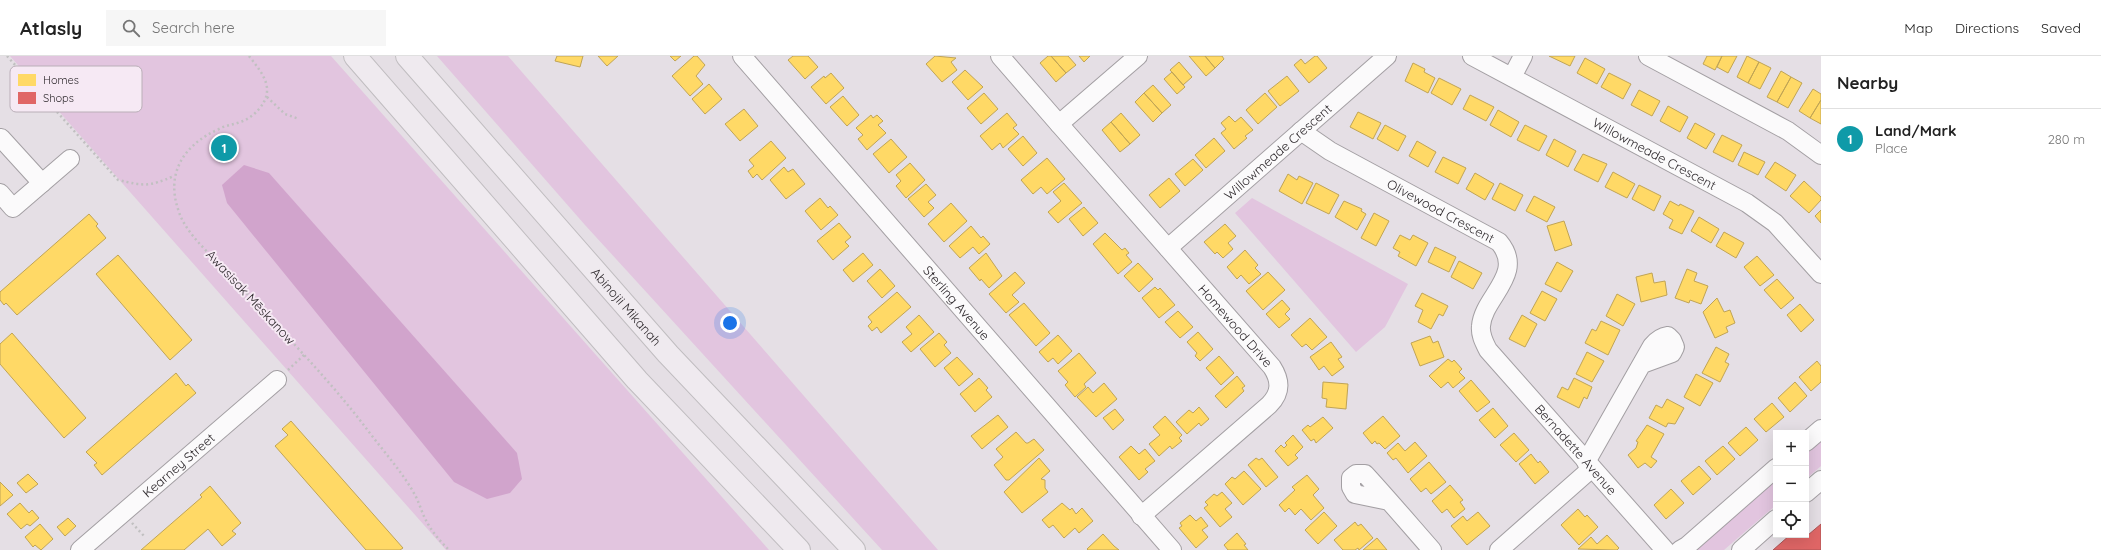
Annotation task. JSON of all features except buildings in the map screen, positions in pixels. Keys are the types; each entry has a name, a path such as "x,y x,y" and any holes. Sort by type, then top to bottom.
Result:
{"main road":[{"path":"355,56 637,380 799,550"},
{"name":"Abinojii Mikanah","path":"407,56 668,354 854,550"}],"street":[{"name":"Sterling Avenue","path":"742,56 1172,550"},
{"name":"Homewood Drive","path":"1000,56 1272,367 1276,374 1279,389 1274,401 1141,516"},
{"path":"1059,124 1138,56"},
{"name":"Willowmeade Crescent","path":"1168,248 1388,56"},
{"name":"Willowmeade Crescent","path":"1472,56 1747,203 1776,223 1821,274"},
{"path":"1512,77 1523,56"},
{"path":"1648,56 1788,131 1821,155"},
{"name":"Olivewood Crescent","path":"1301,131 1330,151 1499,242 1507,257 1508,269 1481,326 1481,336 1488,350"},
{"path":"1,138 42,184"},
{"path":"0,193 14,208 70,159"},
{"name":"Bernadette Avenue","path":"1488,350 1665,550"},
{"path":"1499,550 1589,465 1642,364"},
{"name":"Kearney Street","path":"80,550 277,380"},
{"path":"1809,439 1821,429"},
{"path":"1680,550 1687,546 1773,471"},
{"path":"1809,490 1821,480"},
{"path":"1389,501 1432,550"},
{"path":"1741,550 1773,522"}],"path":[{"path":"7,56 16,66"},
{"path":"57,112 118,180 153,185 174,176 186,153 195,145 216,130 240,122 254,114 264,103 266,97 266,81 249,56"},
{"path":"266,97 285,114 299,119"},
{"name":"Awasisak Mēskanow","path":"174,176 174,192 179,213 191,232 254,302 305,354 366,428 416,496 427,523 449,550"},
{"path":"277,380 305,354"}],"shaded area":[{"path":"10,56 331,56 769,550 446,550 59,112 142,112 142,66 19,66"},
{"path":"437,56 508,56 938,550 882,550 585,225"},
{"path":"244,165 269,173 517,453 522,479 510,493 487,499 454,482 227,203 222,185"},
{"path":"1252,198 1408,284 1385,327 1356,352 1235,213"},
{"path":"1821,439 1821,466 1809,476 1809,466 1809,449"},
{"path":"1773,482 1773,508 1724,550 1694,550"}],"place":[{"name":"Land/Mark","path":"224,148"}]}
